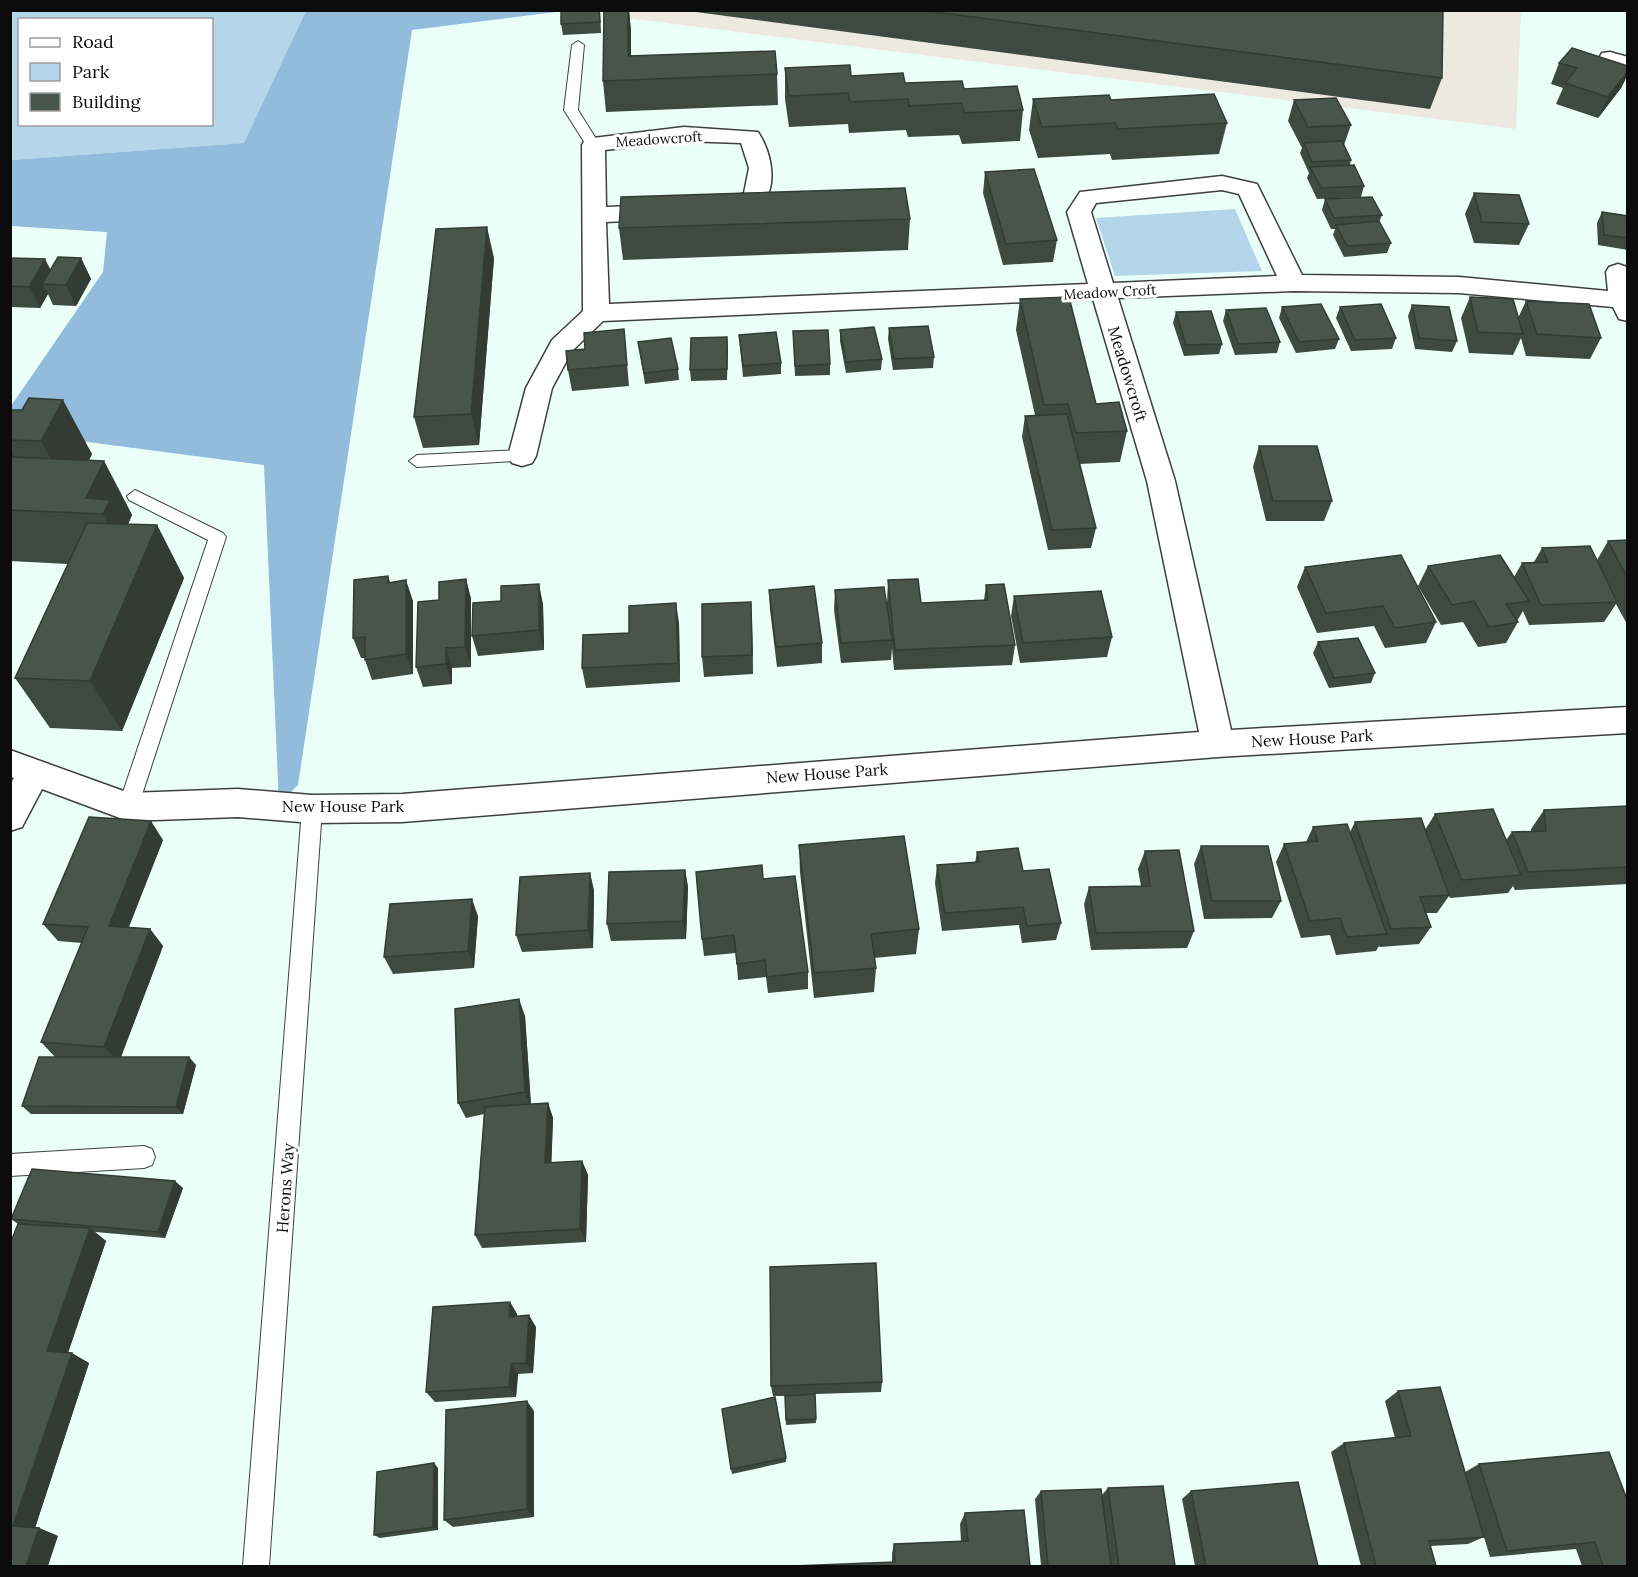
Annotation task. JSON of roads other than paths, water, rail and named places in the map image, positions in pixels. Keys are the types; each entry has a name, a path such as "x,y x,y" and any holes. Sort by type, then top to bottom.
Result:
{"street":[{"name":"Meadowcroft","path":"594,215 691,211 734,206 754,197 761,168 750,137 684,134 593,145 594,215 596,313"},
{"name":"Meadowcroft","path":"1218,744 1161,481 1079,212 1089,197 1222,183 1249,189 1293,283"},
{"name":"Meadow Croft","path":"596,313 1103,293 1293,283 1459,285 1625,306 1618,272"},
{"path":"522,456 539,388 561,346 596,313"},
{"name":"New House Park","path":"10,817 22,768 128,807 238,803 312,809 402,808 1218,744 1628,720"}],"lane":[{"path":"578,45 571,110 593,145"},
{"path":"417,461 522,456"},
{"path":"128,807 217,537 135,496"},
{"name":"Herons Way","path":"256,1566 312,809"},
{"path":"10,1165 144,1157"}]}
